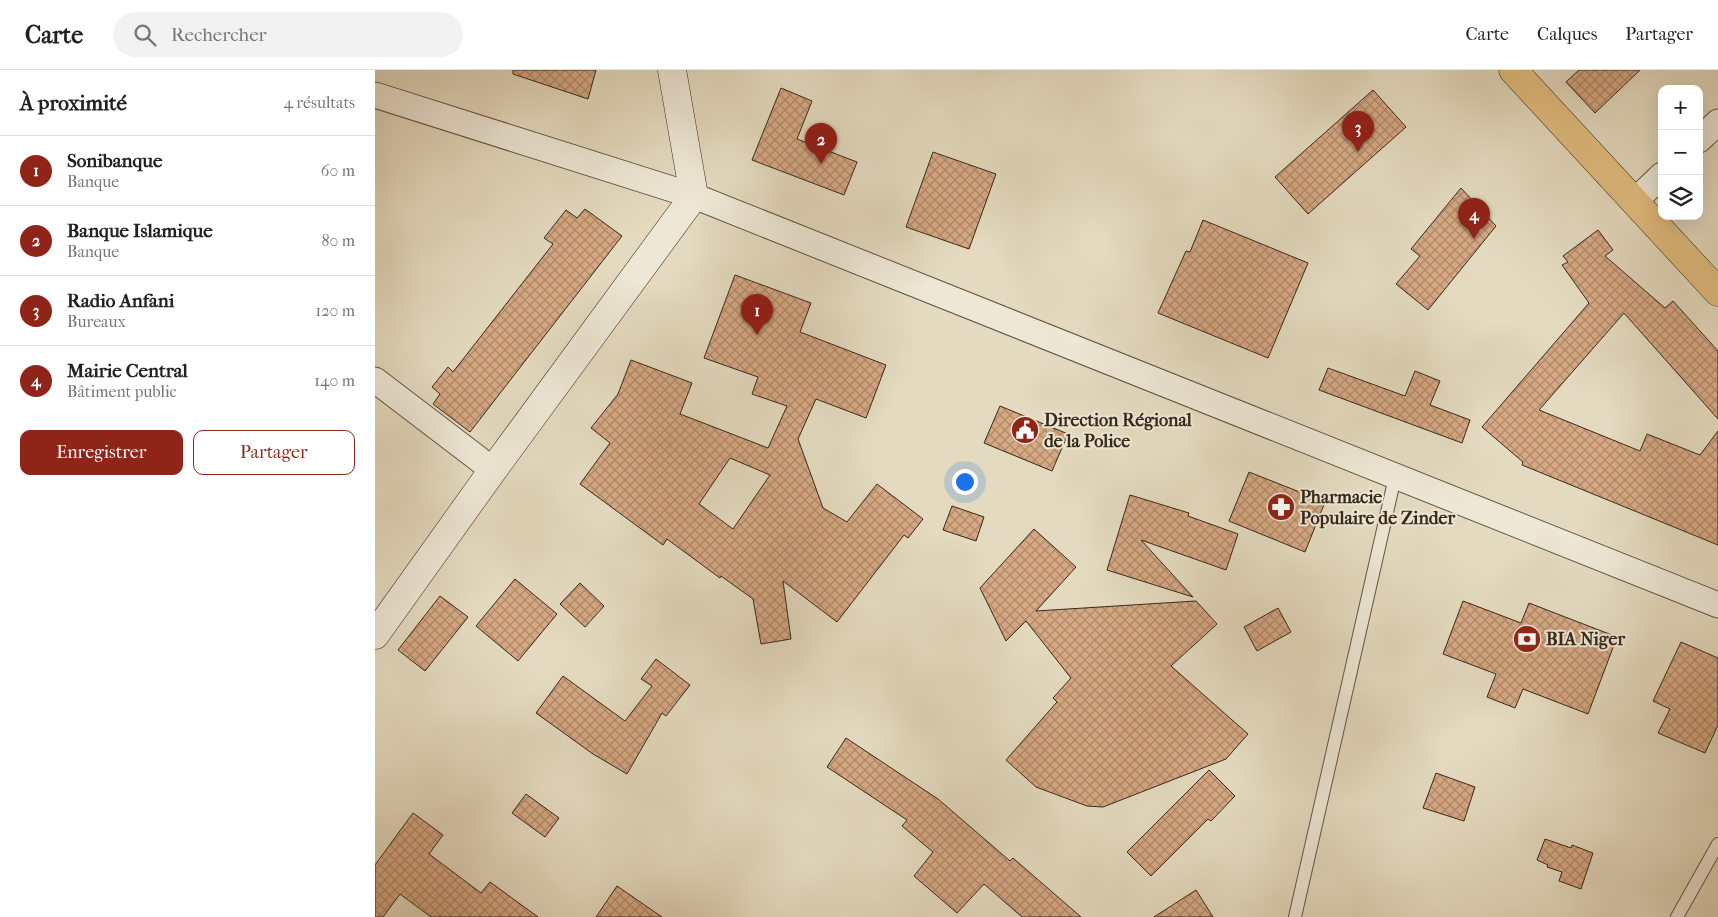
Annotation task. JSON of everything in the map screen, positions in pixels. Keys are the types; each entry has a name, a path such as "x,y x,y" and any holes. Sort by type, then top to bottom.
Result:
{"highway":[{"path":"1513,70 1718,292"}],"street":[{"path":"375,635 493,470 694,196 672,70"},
{"path":"375,95 694,196 1718,605"},
{"path":"1703,136 1718,122"},
{"path":"1633,202 1658,179"},
{"path":"375,380 493,470"}],"lane":[{"path":"1295,917 1395,477"},
{"path":"1677,917 1718,844"}],"building":[{"path":"513,70 596,70 588,99 513,74"},
{"path":"1579,70 1640,70 1595,113 1566,82"},
{"path":"781,88 812,101 797,139 857,162 844,195 752,160"},
{"path":"1373,90 1406,127 1308,214 1275,177"},
{"path":"933,152 996,174 969,249 906,227"},
{"path":"1461,188 1496,226 1428,310 1396,284 1420,256 1411,249"},
{"path":"585,209 622,236 470,432 433,404 440,394 432,387 448,367 453,372 553,244 544,238 566,210 577,218"},
{"path":"1203,220 1308,263 1268,358 1158,313 1186,251 1190,252"},
{"path":"1598,230 1613,250 1605,256 1665,308 1673,301 1718,351 1718,419 1624,313 1539,410 1640,451 1647,434 1700,455 1718,431 1718,545 1522,465 1523,462 1482,427 1589,303 1562,265 1568,262 1563,256"},
{"path":"735,275 811,303 800,332 886,365 866,418 816,399 798,439 823,508 847,522 877,484 923,519 908,538 904,535 837,622 783,581 791,639 761,644 753,599 721,576 720,578 667,539 663,545 580,484 610,443 591,428 618,394 631,360 692,383 680,414 768,448 787,406 752,394 758,377 704,358","holes":["730,458 770,475 733,529 699,504"]},
{"path":"1328,368 1405,396 1415,371 1440,381 1430,405 1470,420 1462,443 1319,390"},
{"path":"1000,406 1068,434 1052,471 984,443"},
{"path":"1249,472 1325,502 1305,552 1229,521"},
{"path":"1130,495 1189,513 1188,516 1238,534 1226,570 1141,540 1193,597 1107,570"},
{"path":"952,506 984,517 976,541 943,530"},
{"path":"1034,529 1076,567 1036,611 1196,601 1217,624 1171,666 1248,734 1226,759 1103,807 1087,806 1036,787 1006,760 1057,702 1053,698 1071,678 1026,621 1006,641 980,588"},
{"path":"515,579 557,614 518,661 476,626"},
{"path":"580,583 604,606 585,627 560,604"},
{"path":"440,596 468,617 425,671 398,650"},
{"path":"1463,601 1521,623 1529,603 1617,637 1588,714 1523,689 1515,708 1487,697 1496,674 1443,654"},
{"path":"1278,608 1291,632 1257,651 1244,627"},
{"path":"1681,642 1718,658 1718,725 1705,753 1658,733 1670,709 1653,701"},
{"path":"656,659 690,685 666,716 662,713 627,774 593,754 536,713 563,676 625,721 652,686 641,679"},
{"path":"846,738 938,799 1010,861 1013,858 1081,917 1022,917 984,884 957,913 914,876 933,852 902,826 907,820 827,767"},
{"path":"1209,770 1235,796 1211,821 1208,819 1151,876 1127,852"},
{"path":"1436,773 1475,787 1464,821 1423,808"},
{"path":"526,794 559,818 545,837 512,813"},
{"path":"413,813 443,835 429,854 481,893 490,882 538,917 431,917 400,894 383,917 375,917 375,865"},
{"path":"1545,839 1571,848 1572,845 1593,853 1581,889 1559,881 1562,872 1547,867 1548,865 1537,860"},
{"path":"617,886 662,917 596,917"},
{"path":"1196,890 1213,917 1154,917"}],"place":[{"name":"Radio Anfani","path":"1358,152"},
{"name":"Banque Islamique","path":"821,164"},
{"name":"Mairie Central","path":"1474,239"},
{"name":"Sonibanque","path":"757,335"},
{"name":"Direction Régional de la Police","path":"1025,430"},
{"name":"Pharmacie Populaire de Zinder","path":"1281,507"},
{"name":"BIA Niger","path":"1527,639"}]}
